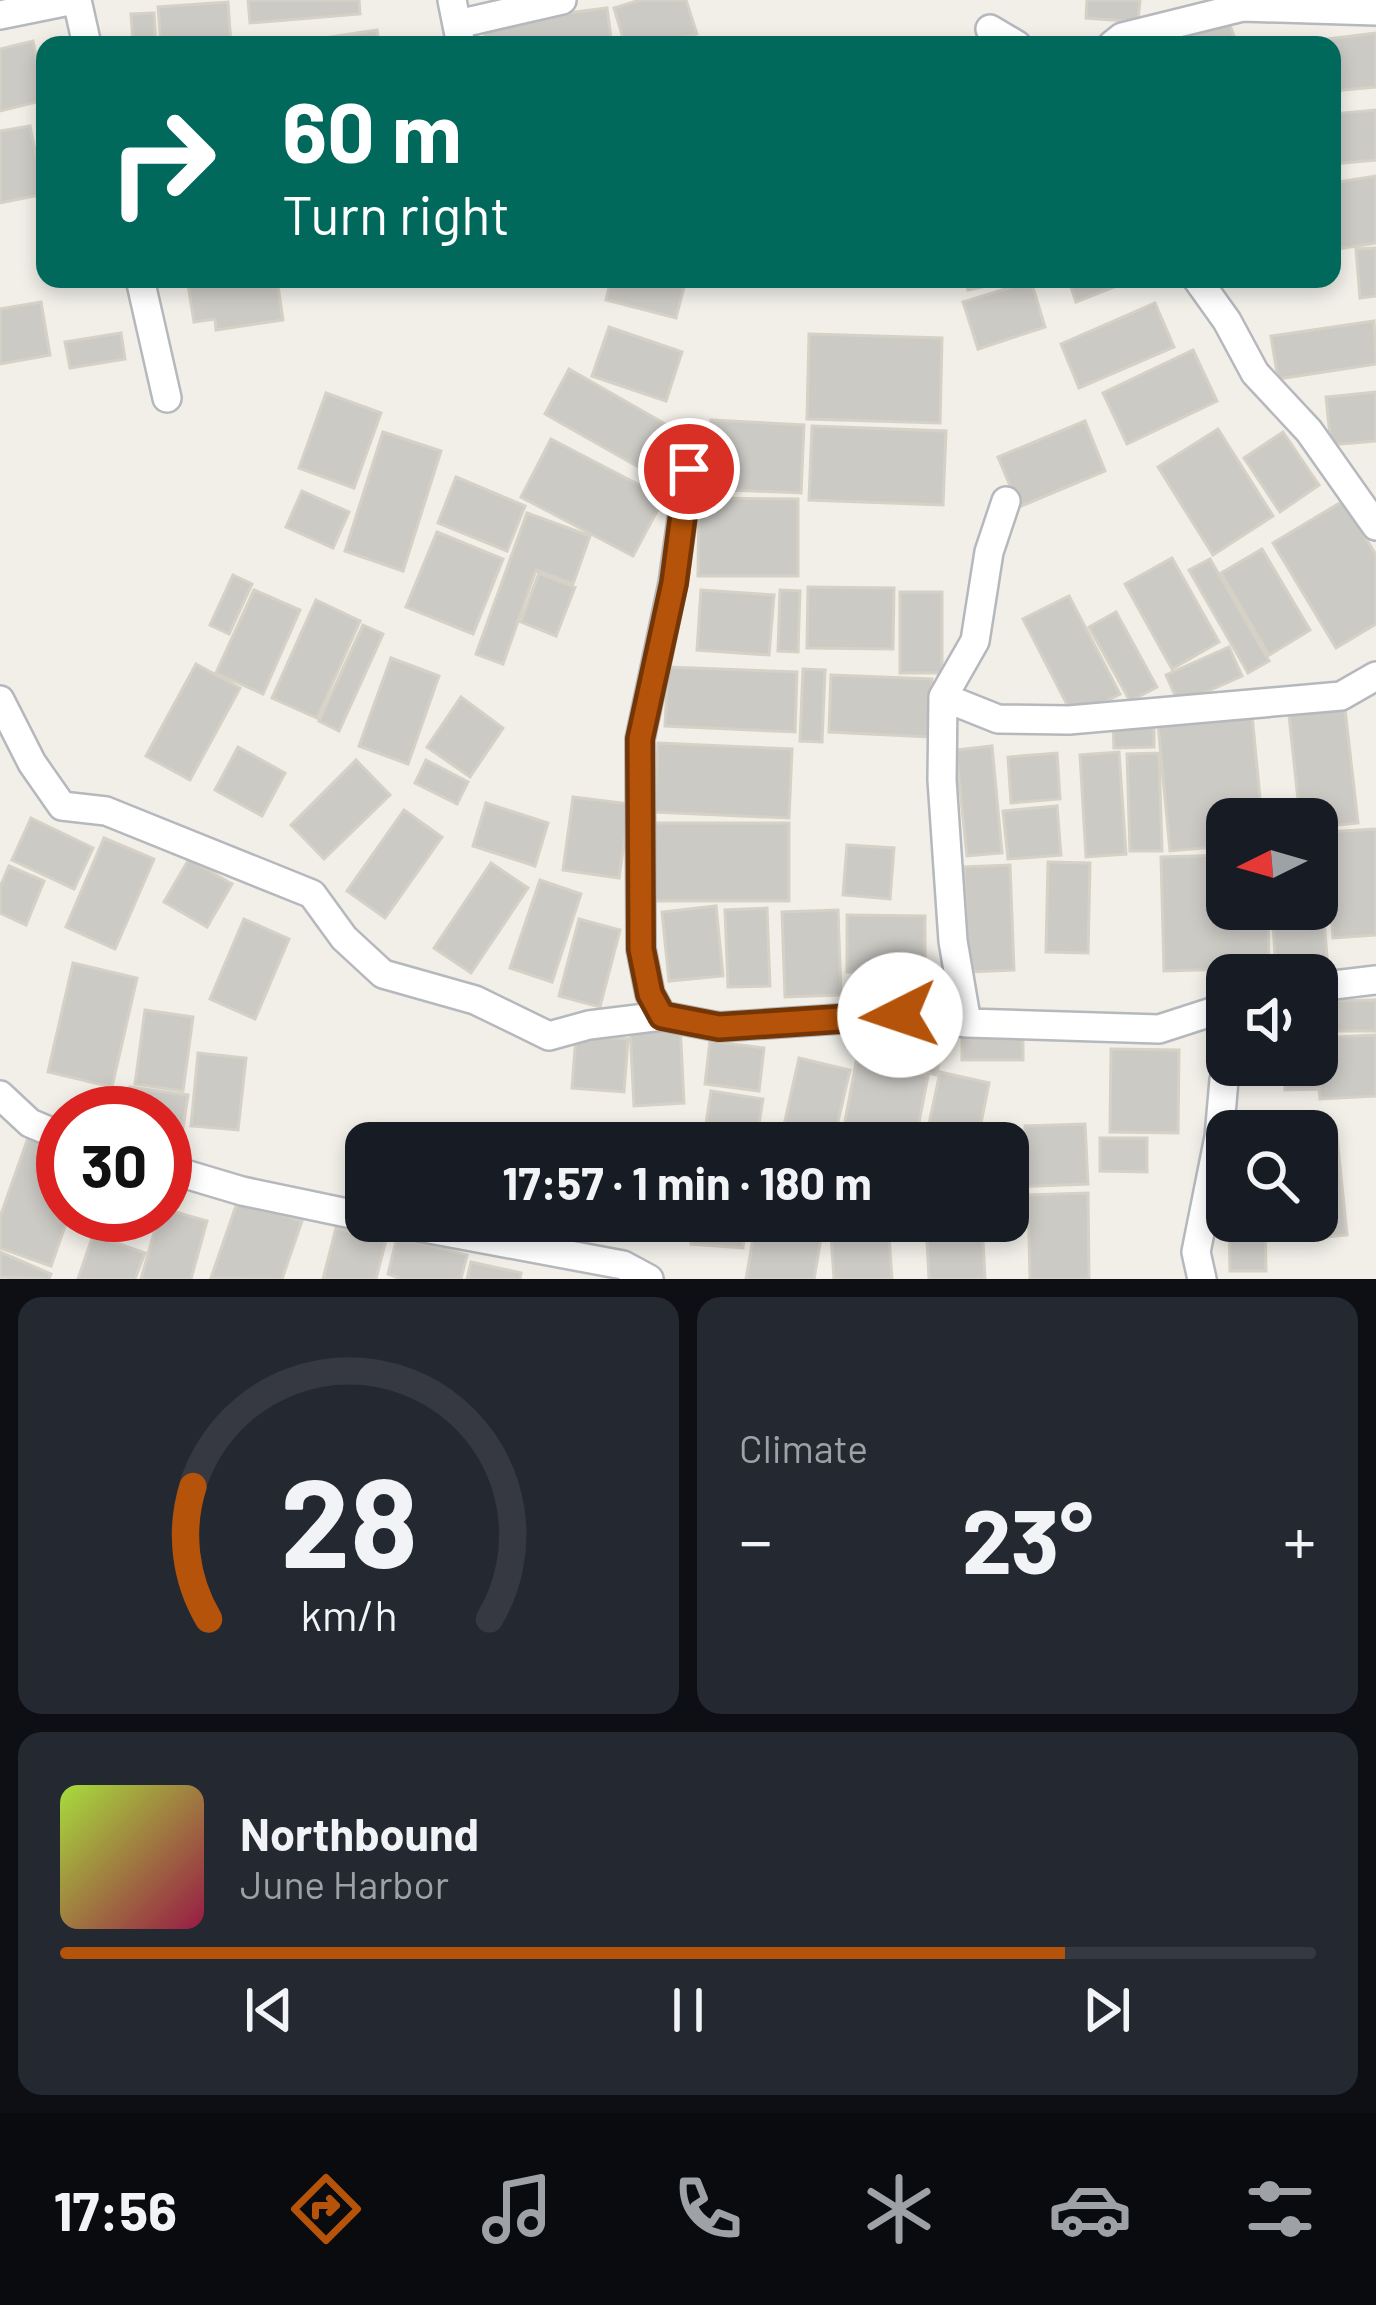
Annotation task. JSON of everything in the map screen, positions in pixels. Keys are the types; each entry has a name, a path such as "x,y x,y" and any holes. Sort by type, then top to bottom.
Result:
{"street":[{"path":"0,15 75,0 85,36"},
{"path":"457,23 562,0"},
{"path":"1140,36 1244,7 1376,11"},
{"path":"990,29 1002,36"},
{"path":"142,288 167,398"},
{"path":"1203,288 1255,373 1309,431 1376,526"},
{"path":"662,1016 650,994 641,949 640,739 674,583 689,469"},
{"path":"967,1023 953,941 941,780 943,697 975,640 989,552 1006,501"},
{"path":"943,697 998,719 1069,720 1341,696 1376,676"},
{"path":"0,700 32,763 62,806 106,811 312,894 344,938 383,974 475,1000 548,1036 589,1024 662,1016 719,1027 900,1015 967,1023 1159,1029 1206,1014"},
{"path":"1338,985 1376,980"},
{"path":"1202,1279 1196,1252 1219,1137 1223,1086"},
{"path":"0,1095 36,1126"},
{"path":"192,1176 345,1212"},
{"path":"500,1242 623,1265 649,1279"}],"building":[{"path":"248,0 359,0 360,14 250,23"},
{"path":"640,0 686,0 697,34 622,36 614,8"},
{"path":"1087,0 1140,0 1138,22 1086,18"},
{"path":"228,2 230,36 160,36 158,7"},
{"path":"607,8 611,36 485,36 483,24"},
{"path":"154,13 155,36 132,36 131,14"},
{"path":"1229,22 1234,36 1189,36"},
{"path":"377,30 378,36 337,36"},
{"path":"1376,33 1376,87 1341,90 1341,37"},
{"path":"33,41 36,102 0,111 0,49"},
{"path":"1376,110 1376,160 1341,163 1341,113"},
{"path":"30,126 36,196 0,203 0,131"},
{"path":"1376,176 1376,243 1341,249 1341,182"},
{"path":"1376,248 1376,296 1360,298 1356,249"},
{"path":"188,288 278,288 283,320 216,330 215,319 194,322"},
{"path":"609,288 684,288 676,318 606,300"},
{"path":"1008,288 1033,288 1045,327 978,349 963,302"},
{"path":"1071,288 1111,288 1076,302"},
{"path":"41,302 50,355 0,364 0,309"},
{"path":"1155,303 1174,347 1079,388 1061,344"},
{"path":"1374,321 1376,364 1278,379 1271,336"},
{"path":"609,327 682,352 666,401 592,376"},
{"path":"121,333 125,359 70,368 65,342"},
{"path":"809,334 942,338 940,423 807,419"},
{"path":"1193,350 1217,401 1127,444 1103,393"},
{"path":"569,369 681,433 656,477 545,414"},
{"path":"1376,392 1376,441 1331,445 1326,397"},
{"path":"326,393 381,413 354,488 299,468"},
{"path":"711,420 804,425 801,493 708,489"},
{"path":"1085,421 1105,471 1019,507 998,457"},
{"path":"812,426 946,431 943,505 809,500"},
{"path":"1218,429 1273,516 1213,555 1158,467"},
{"path":"383,432 441,451 403,571 345,551"},
{"path":"1283,432 1319,485 1280,512 1244,458"},
{"path":"551,439 664,498 633,556 521,497"},
{"path":"456,477 525,506 507,551 438,523"},
{"path":"302,491 349,512 333,548 286,527"},
{"path":"699,498 798,499 798,576 698,576"},
{"path":"1343,501 1376,555 1376,624 1336,648 1273,543"},
{"path":"527,513 590,536 573,584 536,570 503,664 476,654"},
{"path":"437,532 503,559 473,634 406,607"},
{"path":"1262,549 1310,630 1269,655 1221,573"},
{"path":"1172,558 1219,642 1172,669 1125,584"},
{"path":"1210,559 1269,661 1248,673 1189,570"},
{"path":"539,573 575,587 556,636 521,622"},
{"path":"233,575 252,584 229,634 210,625"},
{"path":"808,587 894,588 893,649 807,648"},
{"path":"254,590 300,610 263,694 216,673"},
{"path":"701,590 774,595 769,655 697,650"},
{"path":"780,590 800,591 798,652 778,651"},
{"path":"900,592 942,592 942,673 900,673"},
{"path":"1069,596 1120,694 1074,718 1023,619"},
{"path":"316,600 360,621 317,718 272,698"},
{"path":"1116,612 1157,687 1130,701 1089,627"},
{"path":"363,625 383,634 339,731 319,721"},
{"path":"1229,647 1242,676 1179,704 1166,675"},
{"path":"391,658 439,676 408,764 359,746"},
{"path":"196,664 240,688 190,780 146,756"},
{"path":"668,667 797,672 795,732 665,726"},
{"path":"803,669 825,670 822,742 800,741"},
{"path":"831,675 932,679 930,737 829,732"},
{"path":"461,697 503,728 470,777 427,747"},
{"path":"1345,709 1358,823 1338,825 1338,798 1298,798 1289,715"},
{"path":"1252,715 1260,798 1206,798 1206,848 1170,851 1158,724"},
{"path":"1154,722 1154,747 1114,748 1113,723"},
{"path":"658,743 792,749 789,818 655,812"},
{"path":"992,746 1002,853 967,856 956,750"},
{"path":"238,747 285,773 262,816 215,790"},
{"path":"1119,752 1126,854 1086,857 1080,755"},
{"path":"1057,753 1060,799 1011,803 1008,757"},
{"path":"1159,753 1162,851 1130,851 1127,754"},
{"path":"356,760 390,795 324,859 291,825"},
{"path":"426,760 468,782 457,804 415,783"},
{"path":"573,797 630,804 619,878 563,870"},
{"path":"486,803 548,823 535,866 473,846"},
{"path":"1057,806 1061,855 1008,859 1003,811"},
{"path":"404,810 442,837 385,918 347,891"},
{"path":"31,818 93,848 74,889 12,860"},
{"path":"654,823 789,823 789,901 654,901"},
{"path":"1376,829 1376,935 1333,938 1332,930 1338,930 1338,831"},
{"path":"104,838 154,859 115,949 66,927"},
{"path":"847,845 894,848 890,899 843,895"},
{"path":"1206,856 1206,930 1268,930 1269,954 1206,954 1206,970 1164,971 1161,857"},
{"path":"189,859 232,884 207,927 164,902"},
{"path":"1048,862 1090,863 1088,953 1046,952"},
{"path":"491,863 528,888 471,973 434,948"},
{"path":"1010,865 1014,970 969,972 964,867"},
{"path":"9,866 44,881 26,925 0,913 0,887"},
{"path":"540,880 581,894 552,982 510,968"},
{"path":"716,906 723,976 669,981 662,912"},
{"path":"767,908 770,986 728,987 725,910"},
{"path":"838,910 841,995 785,997 782,912"},
{"path":"847,915 925,916 925,973 847,972"},
{"path":"244,919 289,939 255,1019 210,999"},
{"path":"579,919 620,930 600,1007 559,996"},
{"path":"1273,930 1325,930 1327,954 1275,954"},
{"path":"73,963 137,978 112,1086 48,1072"},
{"path":"1376,1000 1376,1031 1338,1031 1338,1001"},
{"path":"145,1010 193,1017 184,1086 135,1084"},
{"path":"680,1024 684,1103 634,1106 630,1027"},
{"path":"916,1030 946,1038 936,1075 906,1067"},
{"path":"962,1032 1023,1032 1023,1060 962,1060"},
{"path":"576,1035 628,1039 624,1092 572,1088"},
{"path":"1376,1035 1376,1096 1320,1099 1319,1089 1285,1090 1285,1086 1338,1086 1338,1037"},
{"path":"710,1041 764,1048 759,1091 705,1084"},
{"path":"1111,1049 1179,1050 1178,1133 1110,1132"},
{"path":"198,1053 246,1058 238,1130 192,1126"},
{"path":"799,1058 850,1070 838,1122 785,1122"},
{"path":"856,1062 928,1076 919,1122 845,1122"},
{"path":"940,1072 989,1083 981,1122 929,1122"},
{"path":"711,1091 763,1099 759,1122 706,1122"},
{"path":"1085,1124 1088,1184 1029,1186 1029,1126"},
{"path":"28,1138 36,1141 36,1242 59,1242 51,1266 0,1248 0,1217"},
{"path":"1100,1138 1147,1138 1147,1172 1100,1171"},
{"path":"1338,1147 1347,1235 1338,1236"},
{"path":"1088,1193 1089,1279 1030,1279 1029,1195"},
{"path":"238,1200 302,1221 282,1279 211,1278"},
{"path":"192,1217 207,1221 191,1279 141,1279 151,1242 192,1242"},
{"path":"336,1228 345,1230 345,1242 385,1242 376,1279 323,1279"},
{"path":"91,1242 113,1242 145,1253 135,1279 78,1279"},
{"path":"396,1242 416,1242 467,1255 461,1279 401,1279 388,1274"},
{"path":"691,1242 744,1242 743,1248"},
{"path":"752,1242 820,1242 814,1279 746,1279"},
{"path":"831,1242 889,1242 892,1279 834,1279"},
{"path":"927,1242 983,1242 985,1279 929,1279"},
{"path":"1229,1242 1265,1242 1266,1271 1230,1271"},
{"path":"0,1252 51,1274 49,1279 0,1277"},
{"path":"471,1262 521,1273 520,1279 467,1279"}],"route":[{"path":"689,469 674,583 640,739 641,949 650,994 662,1016 719,1027 900,1015"}]}
